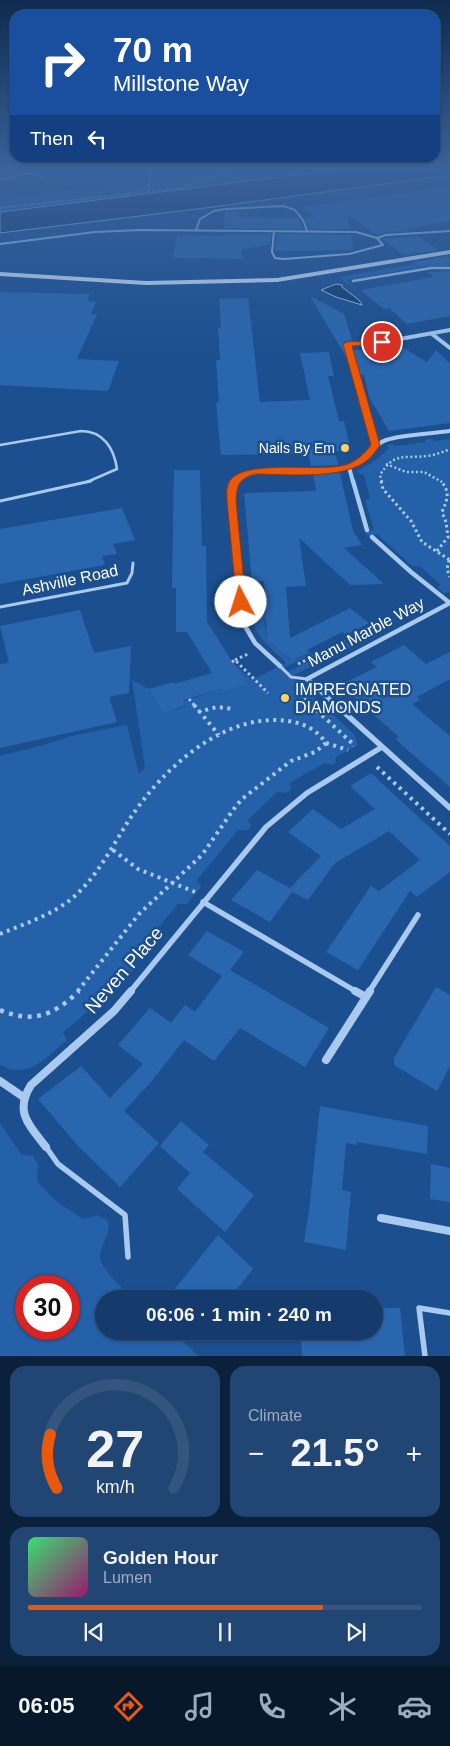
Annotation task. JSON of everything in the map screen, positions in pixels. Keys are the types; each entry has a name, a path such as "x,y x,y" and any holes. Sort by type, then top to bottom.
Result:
{"street":[{"path":"0,274 146,283 277,280 450,252"},
{"path":"354,281 431,268 450,268"},
{"path":"376,445 347,344 382,342 450,330"},
{"path":"432,334 450,348"},
{"path":"280,666 255,643 244,626 232,485 239,477 253,472 331,470 349,467 362,460 376,445 386,440 450,431"},
{"path":"349,467 367,530"},
{"name":"Manu Marble Way","path":"372,537 411,572 450,603 307,678 450,808"},
{"name":"Neven Place","path":"22,1096 31,1085 114,1011 266,827 287,806 306,792 382,748"},
{"path":"203,902 366,997"},
{"path":"326,1060 418,915"},
{"path":"0,1081 22,1096 21,1108 46,1147"},
{"path":"381,1218 450,1231"}],"lane":[{"path":"0,244 95,232 131,231"},
{"path":"274,231 272,252 275,258 284,259 364,251 383,245 377,238"},
{"path":"320,231 356,232 377,238 398,234 450,232"},
{"path":"0,445 81,431 94,432 105,442 116,457 117,470 86,482 0,501"},
{"name":"Ashville Road","path":"0,607 127,583 132,573 133,563"},
{"path":"280,666 291,677 307,678"},
{"path":"46,1147 58,1164 125,1214 128,1257"},
{"path":"425,1356 419,1308 450,1313"}],"path":[{"path":"450,449 433,455 397,457 386,464 380,475 383,489 411,521 422,542 450,560 447,569 450,577"},
{"path":"386,464 406,472 424,472 434,476 448,489 449,495 442,512 446,522 448,537 437,551"},
{"path":"232,662 235,660 268,693"},
{"path":"0,934 52,910 75,896 113,850 132,816 147,796 187,757 219,735 240,724 254,721 285,720 312,728 326,743 344,750 352,750 353,744 294,689"},
{"path":"189,699 219,735"},
{"path":"198,712 217,707 226,710 234,709"},
{"path":"0,1010 20,1016 36,1017 50,1013 69,1000 85,984 135,919 210,846 224,821 241,800 278,773 291,760 318,751 326,743"},
{"path":"376,766 450,834"},
{"path":"113,850 138,869 174,882 196,893 203,902"}],"shaded area":[{"path":"438,260 450,262 450,266 427,266 347,280 358,291 339,277"},
{"path":"336,284 342,285 362,305 321,290"},
{"path":"426,439 435,441 450,439 450,592 444,593 438,588 440,584 421,567 412,566 377,534 368,536 365,532 374,530 365,500 370,498 364,475 357,471 382,455 389,448 386,445 392,444 396,446 425,442"},
{"path":"249,610 266,610 266,620 264,620 267,640 291,661 309,652 312,654 284,668 287,672 375,629 380,632 292,676 354,734 358,745 335,758 336,763 332,765 325,763 290,783 291,790 286,793 277,792 248,820 251,826 248,830 238,830 197,880 201,887 187,904 178,904 130,961 134,970 130,974 120,973 86,1013 63,1032 67,1040 44,1060 29,1068 20,1070 0,1065 0,756 71,736 127,725 139,774 145,768 132,680 149,689 163,713 186,706 184,701 222,689 224,692 246,685 232,662 252,680 286,663 259,634"},
{"path":"0,1123 21,1154 33,1156 38,1164 37,1181 56,1201 83,1219 98,1215 108,1221 109,1226 100,1255 101,1260 103,1266 125,1290 95,1290 95,1340 181,1340 199,1356 0,1356"}],"building":[{"path":"372,231 403,231 386,232 377,235"},
{"path":"224,234 271,234 269,251 268,245 241,249 243,259 173,258 177,235 224,236"},
{"path":"277,234 351,235 354,250 275,251"},
{"path":"418,236 438,250 404,255 382,239"},
{"path":"447,256 450,258 450,265 420,267 413,262"},
{"path":"450,271 450,316 407,324 389,308 384,309 360,290 434,277 427,272"},
{"path":"0,292 90,294 87,301 96,302 91,314 97,314 77,359 119,361 108,391 0,385"},
{"path":"310,296 344,314 352,340 343,343 348,360"},
{"path":"248,298 260,402 310,400 300,353 329,352 334,376 328,376 339,421 344,421 351,451 335,451 338,465 311,466 308,454 221,455 216,402 219,402 216,360 220,360 218,328 221,328 219,299"},
{"path":"352,347 354,350 404,348 427,362 436,350 450,363 450,423 389,431 369,397 364,375 360,375"},
{"path":"174,470 200,470 202,546 206,546 207,622 247,685 223,692 222,689 183,700 186,705 163,713 149,689 212,673 187,632 176,632 176,588 172,588"},
{"path":"340,473 353,531 362,545 344,548 384,584 350,585 299,538 306,586 286,587 290,638 350,608 369,623 346,635 342,632 307,650 309,652 292,661 267,640 264,581 252,582 244,493 316,491 313,474"},
{"path":"122,508 135,540 113,544 117,554 102,556 105,565 0,584 0,529"},
{"path":"80,610 94,653 131,646 129,693 109,697 117,722 0,748 0,664 9,663 0,626"},
{"path":"404,645 426,664 450,652 450,679 417,697 420,700 412,704 450,736 450,787 395,739 399,737 340,685 377,667 371,662"},
{"path":"371,773 450,846 450,872 417,897 410,891 358,970 326,952 371,886 379,891 420,860 389,831 335,863 308,900 292,892 270,922 231,900 257,870 290,888 321,856 288,832 313,809 341,829 375,809 350,786"},
{"path":"207,931 244,952 230,970 329,1028 305,1067 240,1028 214,1061 184,1040 151,1082 124,1111 159,1143 120,1187 78,1146 38,1099 81,1066 110,1098 143,1064 118,1045 150,1008 171,1023 185,1005 195,1012 222,976 188,955"},
{"path":"436,987 450,995 450,1066 437,1091 394,1065 394,1058"},
{"path":"320,1106 428,1126 427,1154 357,1142 357,1145 346,1143 342,1190 351,1192 346,1250 304,1242"},
{"path":"181,1121 209,1145 203,1152 254,1195 225,1232 177,1189 190,1173 160,1146"},
{"path":"431,1164 450,1168 450,1202 430,1199"},
{"path":"218,1235 253,1269 236,1290 174,1290"},
{"path":"383,1308 400,1308 405,1356 302,1356 301,1340 383,1340"}],"place":[{"name":"Nails By Em","path":"345,448"},
{"name":"IMPREGNATED DIAMONDS","path":"285,698"}],"route":[{"path":"241,602 232,485 239,477 253,472 331,470 349,467 362,460 371,452 376,445 347,344 382,342"}]}
